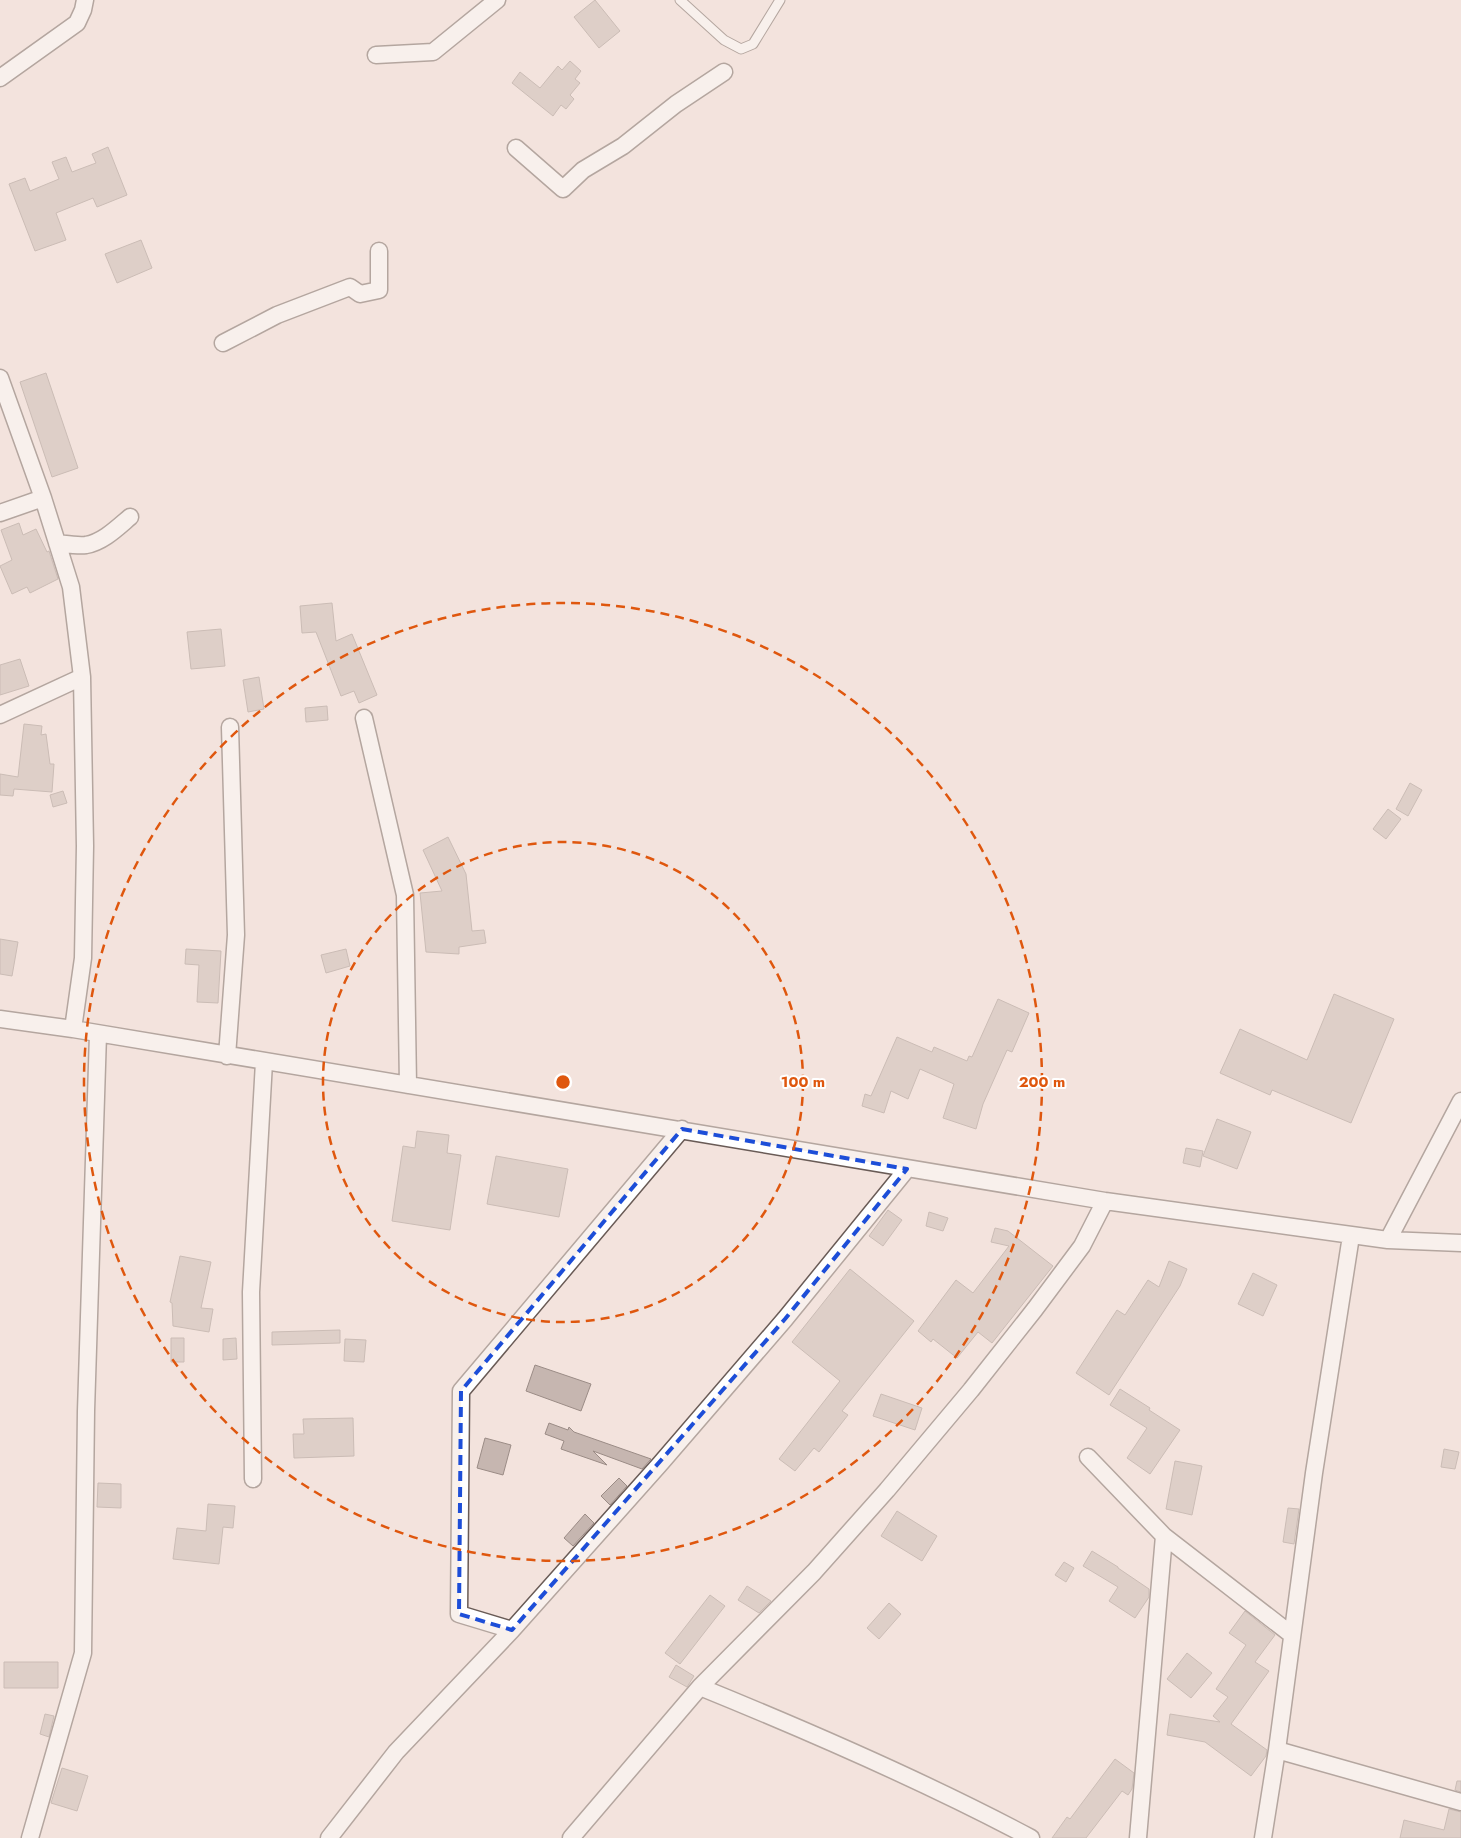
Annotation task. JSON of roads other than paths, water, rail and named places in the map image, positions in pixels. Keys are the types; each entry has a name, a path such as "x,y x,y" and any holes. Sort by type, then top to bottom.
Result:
{"street":[{"path":"0,78 77,23 85,0"},
{"path":"376,55 433,52 497,0"},
{"path":"516,148 563,189 583,170 623,146 676,104 724,72"},
{"path":"223,342 277,315 350,287 360,294 379,290 379,251"},
{"path":"0,378 43,498 71,587 82,677 85,846 83,949 73,1029"},
{"path":"0,513 43,498"},
{"path":"58,543 85,545 108,535 130,517"},
{"path":"0,715 82,677"},
{"path":"364,718 405,895 408,1085"},
{"path":"227,1056 236,935 230,727"},
{"path":"0,1019 73,1029 907,1169 1106,1200 1351,1236 1461,1244"},
{"path":"30,1838 83,1653 86,1411 98,1034"},
{"path":"254,1479 251,1292 264,1062"},
{"path":"1388,1240 1461,1101"},
{"path":"512,1630 459,1614 461,1392 682,1130"},
{"path":"329,1838 396,1752 512,1630 786,1319 907,1169"},
{"path":"571,1838 700,1687 814,1572 888,1490 1035,1309 1082,1246 1106,1200"},
{"path":"1263,1838 1277,1750 1314,1472 1351,1236"},
{"path":"1088,1456 1164,1536 1292,1635"},
{"path":"1138,1838 1164,1536"},
{"path":"700,1687 849,1749 976,1809 1031,1838"},
{"path":"1277,1750 1461,1802"}],"lane":[{"path":"680,0 724,40 741,49 753,44 780,0"}]}
